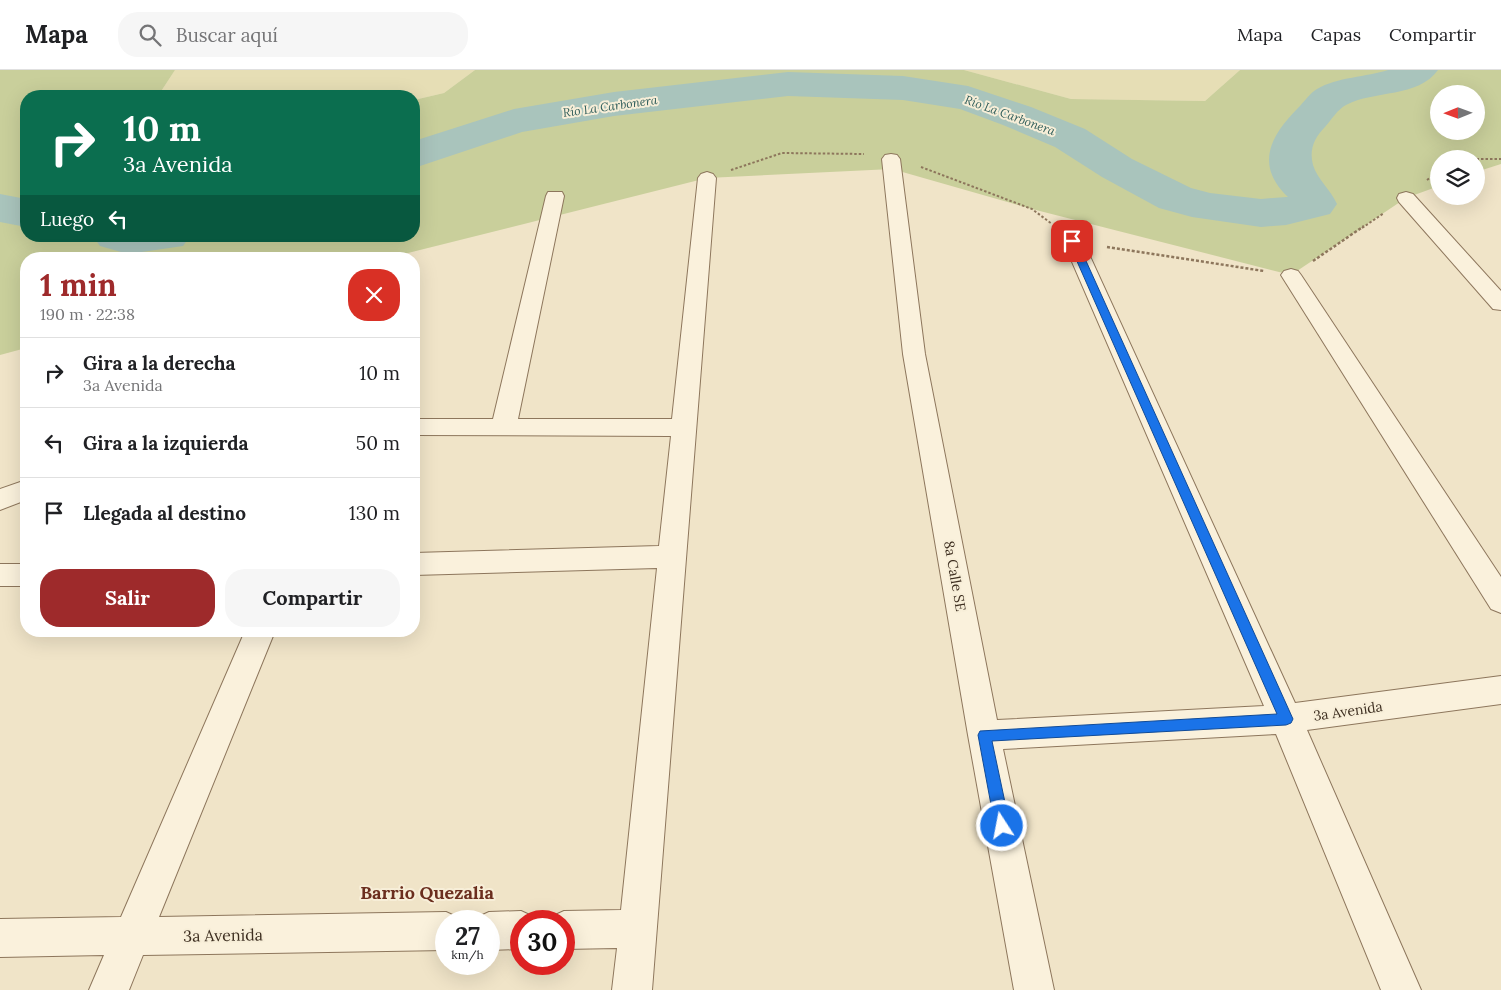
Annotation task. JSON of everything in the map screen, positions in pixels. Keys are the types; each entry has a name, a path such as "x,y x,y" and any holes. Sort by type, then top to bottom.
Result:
{"street":[{"name":"8a Calle SE","path":"891,159 914,354 984,735 1034,990"},
{"path":"632,990 706,178"},
{"path":"504,427 555,196"},
{"path":"1406,198 1501,304"},
{"path":"1072,241 1286,719 1401,990"},
{"path":"1291,276 1501,601"},
{"path":"420,427 684,428"},
{"path":"0,500 20,492"},
{"path":"420,564 672,557"},
{"path":"0,575 20,575"},
{"path":"109,990 257,637"},
{"name":"3a Avenida","path":"984,735 1286,719 1501,690"},
{"path":"575,930 638,928"},
{"name":"3a Avenida","path":"0,938 435,931"}],"path":[{"path":"706,178 782,153 858,153 909,162 1032,209 1072,241 1291,276 1406,198"},
{"path":"1485,159 1501,159"}],"shaded area":[{"path":"175,70 475,70 444,93 420,99 420,90 162,90"},
{"path":"964,70 1240,70 1205,101 1071,99"}],"green space":[{"path":"0,70 175,70 162,90 20,90 20,242 420,242 420,99 444,93 475,70 964,70 1071,99 1205,101 1240,70 1501,70 1501,164 1485,169 1485,150 1430,150 1430,189 1406,198 1291,275 1032,209 892,169 707,178 412,252 20,252 20,350 0,355"}],"waterway":[{"name":"Río La Carbonera","path":"420,153 514,121 614,104 788,84 903,88 968,98 1017,116 1070,138 1117,168 1175,198 1208,207 1261,213 1286,211 1314,204 1309,192 1298,182 1291,164 1290,147 1303,126 1331,97 1365,86 1395,81 1419,70"},
{"name":"Río La Carbonera","path":"0,208 20,212"}],"district":[{"name":"Barrio Quezalia","path":"427,892"}],"route":[{"path":"1002,826 984,735 1286,719 1072,241"}]}
